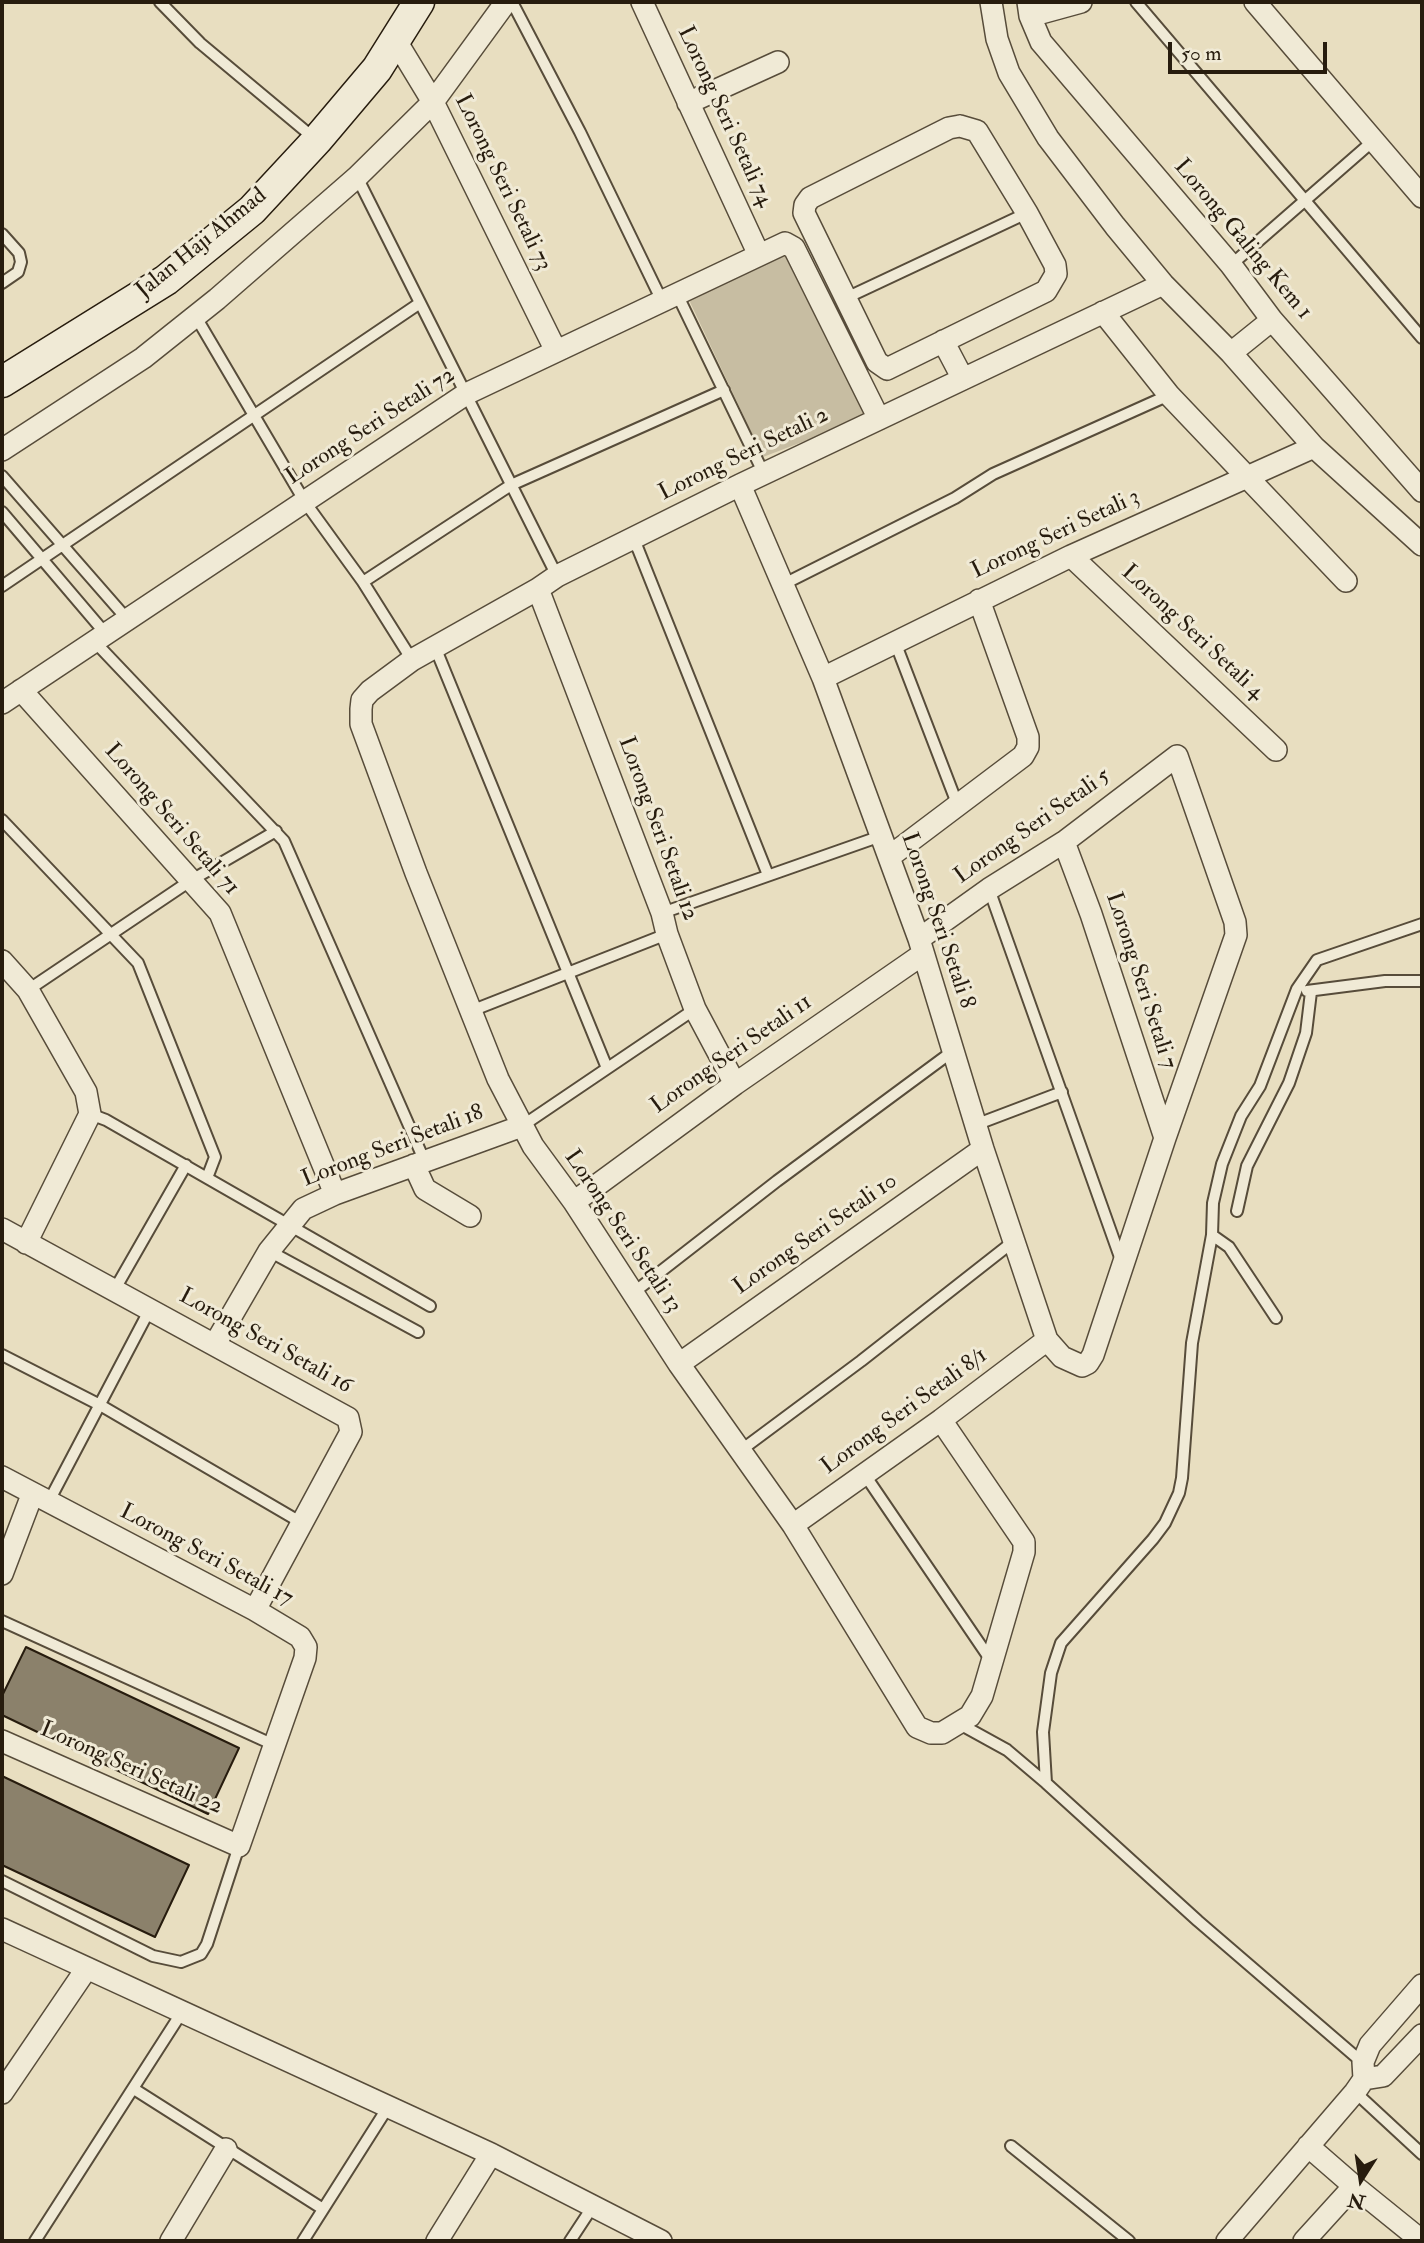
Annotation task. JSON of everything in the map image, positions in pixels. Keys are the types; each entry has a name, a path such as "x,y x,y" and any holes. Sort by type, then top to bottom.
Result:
{"street":[{"name":"Jalan Haji Ahmad","path":"2,382 166,280 252,210 317,140 377,69 419,2"},
{"path":"2,450 144,358 196,317 357,177 433,102 506,2"},
{"name":"Lorong Seri Setali 74","path":"642,2 759,255"},
{"path":"990,2 1002,57 1035,118 1115,226 1163,284 1231,353 1314,447 1422,545"},
{"name":"Lorong Galing Kem 1","path":"1081,2 1029,9 1041,41 1231,265 1272,320 1422,491"},
{"path":"1255,2 1422,197"},
{"name":"Lorong Seri Setali 73","path":"396,41 433,102 556,352"},
{"path":"688,103 778,62"},
{"path":"968,127 977,131 1055,265 1056,274 1051,285 1046,291 887,369 881,367 846,298 804,213 810,198 949,128 968,127"},
{"name":"Lorong Seri Setali 72","path":"2,703 466,394 785,243 794,248 879,419"},
{"name":"Lorong Seri Setali 2","path":"362,700 412,660 557,576 740,485 1163,284"},
{"path":"1103,312 1169,395 1346,581"},
{"path":"1231,353 1272,320"},
{"path":"943,341 963,379"},
{"name":"Lorong Seri Setali 3","path":"823,678 1071,556 1314,447"},
{"name":"Lorong Seri Setali 8","path":"740,485 823,678 889,857 921,947 975,1125 1047,1340"},
{"name":"Lorong Seri Setali 4","path":"1071,556 1276,750"},
{"name":"Lorong Seri Setali 12","path":"538,589 695,1009 735,1084"},
{"path":"889,857 1023,757 1028,747 1028,737 979,600"},
{"name":"Lorong Seri Setali 71","path":"21,690 220,913 335,1194"},
{"name":"Lorong Seri Setali 13","path":"362,700 361,724 416,873 498,1079 533,1146 574,1202 679,1364 793,1525 917,1727 931,1733 950,1728"},
{"name":"Lorong Seri Setali 5","path":"921,947 989,889 1064,842 1177,756 1235,922 1236,935 1165,1138"},
{"name":"Lorong Seri Setali 7","path":"1064,842 1091,914 1165,1138"},
{"name":"Lorong Seri Setali 11","path":"574,1202 921,947"},
{"path":"2,961 27,990 86,1092 90,1114 26,1242"},
{"name":"Lorong Seri Setali 18","path":"215,1344 269,1251 303,1209 335,1194 522,1126"},
{"path":"1047,1340 1062,1357 1082,1366 1088,1363 1093,1355 1165,1138"},
{"name":"Lorong Seri Setali 10","path":"679,1364 983,1149"},
{"path":"419,1163 425,1189 470,1216"},
{"name":"Lorong Seri Setali 16","path":"2,1229 348,1418 351,1432 255,1610"},
{"name":"Lorong Seri Setali 8/1","path":"793,1525 941,1420 1047,1340"},
{"path":"941,1420 1024,1542 1024,1552 982,1696 970,1716 950,1728"},
{"name":"Lorong Seri Setali 17","path":"2,1477 255,1610 300,1637 306,1647 305,1658 239,1846"},
{"path":"2,1574 40,1499"},
{"name":"Lorong Seri Setali 22","path":"2,1741 239,1846"},
{"path":"2,1929 491,2154 661,2241"},
{"path":"2,2092 86,1968"},
{"path":"1366,2077 1370,2045 1422,1985"},
{"path":"1227,2241 1366,2077 1422,2035"},
{"path":"1308,2146 1422,2241"},
{"path":"172,2241 226,2149"},
{"path":"437,2241 491,2154"},
{"path":"1304,2241 1353,2186"}],"lane":[{"path":"160,2 200,43 317,140"},
{"path":"512,2 670,298 724,390 764,474"},
{"path":"1136,2 1422,338"},
{"path":"1231,265 1373,141"},
{"path":"357,177 557,576"},
{"path":"846,298 1027,213"},
{"path":"2,234 19,253 21,262 18,272 2,283"},
{"path":"2,586 420,303"},
{"path":"196,317 305,502 363,582 412,660"},
{"path":"363,582 511,485 724,390"},
{"path":"781,585 955,498 993,474 1169,395"},
{"path":"2,476 127,619"},
{"path":"2,512 41,558 99,637 284,841 419,1163"},
{"path":"632,538 768,875"},
{"path":"895,642 958,806"},
{"path":"435,647 607,1068"},
{"path":"2,820 138,963 215,1157 207,1178"},
{"path":"27,990 190,881 276,831"},
{"path":"471,1011 567,973 768,875 881,836"},
{"path":"989,889 1122,1267"},
{"path":"1046,1783 1044,1732 1051,1673 1061,1643 1153,1539 1165,1523 1178,1493 1182,1478 1192,1343 1212,1235 1213,1203 1222,1164 1241,1116 1260,1086 1297,989 1317,960 1422,924"},
{"path":"1297,989 1311,992 1385,981 1422,981"},
{"path":"1237,1211 1247,1166 1289,1083 1306,1033 1311,992"},
{"path":"522,1126 695,1009"},
{"path":"633,1293 777,1181 953,1051"},
{"path":"975,1125 1062,1092"},
{"path":"90,1114 106,1120 430,1306"},
{"path":"114,1289 186,1166"},
{"path":"1212,1235 1229,1247 1276,1318"},
{"path":"740,1451 861,1361 1014,1241"},
{"path":"269,1251 418,1332"},
{"path":"40,1499 100,1405 150,1308"},
{"path":"2,1355 100,1405 302,1523"},
{"path":"865,1475 992,1662"},
{"path":"2,1621 274,1745"},
{"path":"950,1728 1007,1751 1046,1783 1366,2077 1422,2154"},
{"path":"2,1881 153,1956 181,1962 201,1954 207,1944 239,1846"},
{"path":"35,2241 182,2012"},
{"path":"134,2089 323,2209"},
{"path":"303,2241 388,2107"},
{"path":"1011,2146 1129,2241"},
{"path":"570,2241 593,2206"}],"shaded area":[{"path":"788,251 878,413 763,457 689,300"}],"building":[{"path":"26,1647 239,1748 208,1814 2,1715 2,1696"},
{"path":"2,1776 189,1865 155,1937 2,1865"}]}
